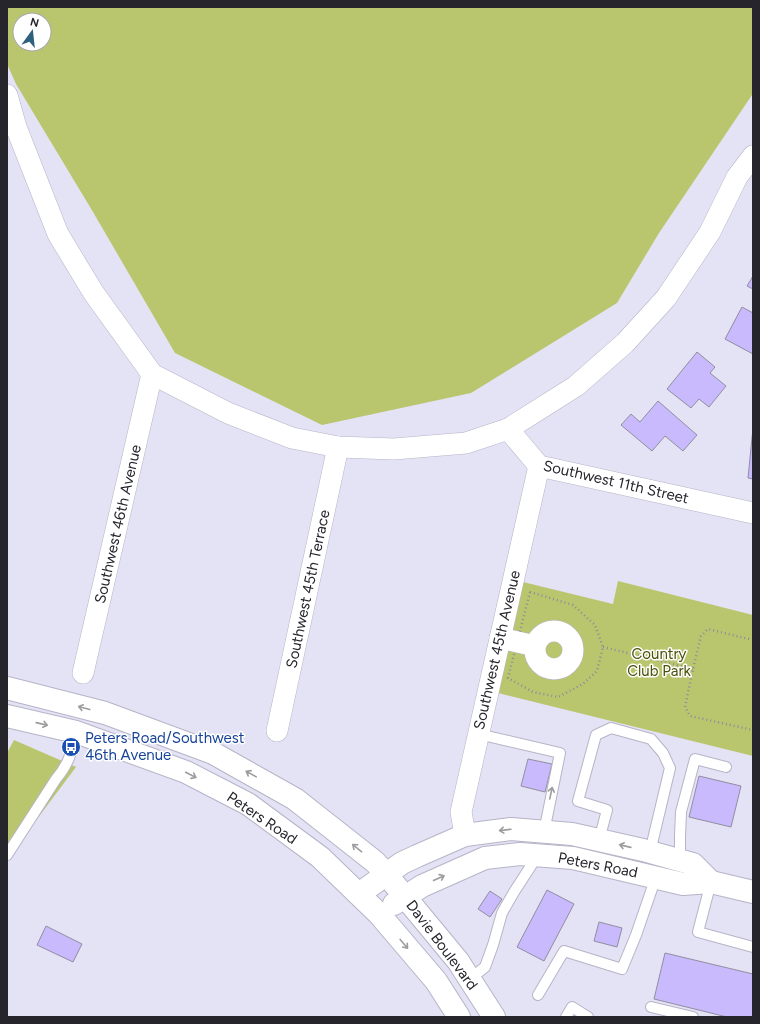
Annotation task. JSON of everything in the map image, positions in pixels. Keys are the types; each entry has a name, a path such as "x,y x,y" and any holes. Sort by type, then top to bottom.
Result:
{"main road":[{"name":"Peters Road","path":"7,688 105,714 213,753 295,799 375,862 386,874"},
{"name":"Peters Road","path":"7,716 76,732 186,772 248,804 320,857 359,894 402,864 465,835 511,829 572,834 650,852 693,864 710,882"},
{"name":"Peters Road","path":"379,914 422,886 485,858 520,854 573,858 683,884 710,882 753,892"},
{"name":"Davie Boulevard","path":"386,874 458,961 494,1017"},
{"name":"Davie Boulevard","path":"359,894 379,914 436,981 459,1017"}],"street":[{"path":"7,95 16,127 58,234 93,292 152,374 228,413 292,438 338,447 394,449 466,443 508,429 576,386 625,343 666,298 710,232 737,177 753,156"},
{"name":"Southwest 46th Avenue","path":"84,673 152,374"},
{"name":"Southwest 11th Street","path":"508,429 539,466 753,513"},
{"name":"Southwest 45th Terrace","path":"277,731 338,447"},
{"name":"Southwest 45th Avenue","path":"465,835 461,812 539,466"},
{"path":"500,638 535,646"}],"lane":[{"path":"599,840 607,810 578,801 596,735 611,728 651,739 663,753 670,768 650,852"},
{"path":"7,856 63,770 70,756 76,732"},
{"path":"478,734 560,753 544,832"},
{"path":"680,861 681,812 695,759 726,767"},
{"path":"470,979 485,966 493,945 502,913 538,855"},
{"path":"538,995 564,951 622,969 636,935 656,877"},
{"path":"710,882 698,932 753,947"},
{"path":"651,1006 693,1017"},
{"path":"566,1017 572,1007 588,1017"}],"path":[{"path":"753,640 708,629 701,636 685,707 690,716 753,730"},
{"path":"603,647 693,669"}],"green space":[{"path":"7,7 753,7 753,95 659,233 617,303 471,393 322,425 175,353 16,84 7,64"},
{"name":"Country Club Park","path":"618,581 753,615 753,756 498,693 523,582 613,604"},
{"path":"14,740 76,767 7,859 7,753"}],"building":[{"path":"753,276 753,289 747,286"},
{"path":"742,307 753,313 753,354 725,339"},
{"path":"697,352 715,367 710,373 726,386 709,407 699,399 691,408 667,389"},
{"path":"658,401 697,435 683,451 665,436 652,451 621,425 631,414 640,422"},
{"path":"753,428 753,479 748,478"},
{"path":"528,759 552,764 545,792 521,786"},
{"path":"699,776 741,786 731,827 689,817"},
{"path":"547,890 574,904 544,961 517,947"},
{"path":"490,891 502,899 490,917 478,909"},
{"path":"599,922 622,928 617,947 594,941"},
{"path":"46,926 82,944 73,962 37,945"},
{"path":"665,953 753,974 753,1017 727,1017 654,999"}],"place":[{"name":"Peters Road/Southwest 46th Avenue","path":"71,747"}]}
